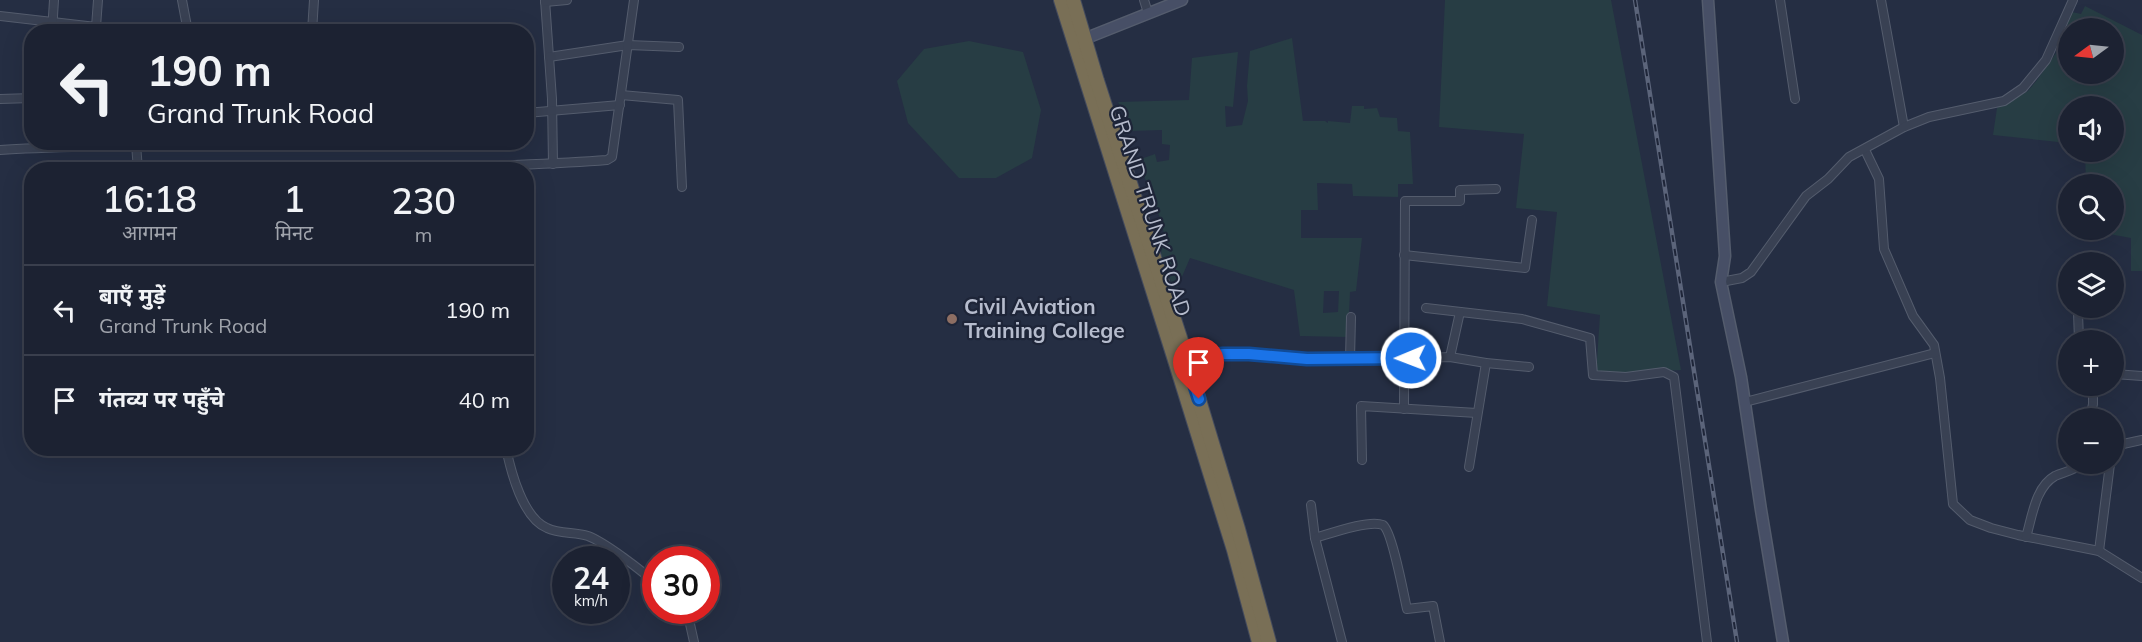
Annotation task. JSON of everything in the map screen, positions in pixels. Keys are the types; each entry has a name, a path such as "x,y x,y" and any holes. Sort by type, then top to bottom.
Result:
{"highway":[{"name":"GRAND TRUNK ROAD","path":"1061,0 1078,41 1186,358 1238,529 1269,642"},
{"name":"GRAND TRUNK ROAD","path":"1072,0 1078,41 1234,550 1259,642"}],"main road":[{"path":"1078,41 1182,0"},
{"path":"1708,0 1725,256 1721,282 1745,402 1783,642"}],"street":[{"path":"53,22 54,0"},
{"path":"96,24 98,0"},
{"path":"182,0 186,24"},
{"path":"312,24 314,0"},
{"path":"553,164 545,1 567,0"},
{"path":"534,164 607,160 612,157 634,0"},
{"path":"1144,0 1148,13"},
{"path":"1780,0 1795,99"},
{"path":"1881,0 1904,127"},
{"path":"1721,282 1742,278 1751,272 1806,196 1828,179 1849,158 1904,127 1949,112 2004,101 2023,88 2046,60 2073,0"},
{"path":"0,16 70,24"},
{"path":"549,57 628,45 679,47"},
{"path":"621,94 678,100 682,187"},
{"path":"0,99 24,98"},
{"path":"534,112 620,105"},
{"path":"0,150 24,147"},
{"path":"1866,150 1879,179 1884,249 1913,316 1934,345 1941,378 1953,504 1970,520 2026,537 2099,551 2142,578"},
{"path":"1404,409 1405,201 1460,201 1460,190 1496,189"},
{"path":"1404,255 1525,268 1532,220"},
{"path":"1426,308 1522,319 1590,338 1593,375 1626,376 1664,372 1674,377 1707,642"},
{"path":"1450,357 1460,312"},
{"path":"1350,359 1351,317"},
{"path":"1745,402 1935,352"},
{"path":"1186,358 1223,354 1307,359 1450,357 1529,367"},
{"path":"1469,467 1486,363"},
{"path":"2124,375 2142,376"},
{"path":"1362,460 1361,406 1477,413"},
{"path":"2124,444 2142,440"},
{"path":"508,456 519,492 532,518 547,528 589,537 642,570"},
{"path":"2026,537 2042,487 2062,474"},
{"path":"2099,551 2109,474"},
{"path":"1311,506 1315,538 1342,642"},
{"path":"1315,538 1368,524 1382,525 1388,531 1392,542 1407,609 1433,606 1440,642"},
{"path":"690,624 694,642"}],"shaded area":[{"path":"1445,0 1611,0 1681,370 1596,375 1600,315 1547,306 1557,212 1516,208 1524,134 1439,127"},
{"path":"2085,6 2109,18 2070,18 2072,12 2081,14"},
{"path":"2124,26 2142,35 2142,271 2131,271 2131,238 2124,237 2124,174 2086,174 2085,162 2124,162 2124,96 2058,96 2058,142 1993,135 1997,108 2028,91 2058,48 2058,84 2124,84"},
{"path":"1292,38 1303,121 1350,123 1352,106 1364,106 1364,109 1377,108 1380,117 1397,118 1398,131 1410,132 1413,184 1398,184 1398,197 1353,196 1352,184 1317,183 1318,210 1301,210 1301,238 1362,238 1356,291 1350,292 1348,337 1300,336 1294,290 1190,258 1175,293 1161,254 1164,233 1138,160 1155,154 1157,162 1169,160 1170,145 1162,144 1162,130 1130,131 1130,122 1118,102 1189,100 1192,58 1238,52 1233,107 1225,106 1226,127 1242,125 1248,101 1250,51","holes":["1324,291 1339,291 1338,312 1323,313"]},
{"path":"969,41 1023,52 1041,110 1032,158 996,178 959,178 908,123 897,81 924,49"}],"railway":[{"path":"1635,0 1737,642"}],"place":[{"name":"Civil Aviation Training College","path":"952,319"}],"route":[{"path":"1199,399 1186,358 1249,354 1307,359 1411,358"}]}
